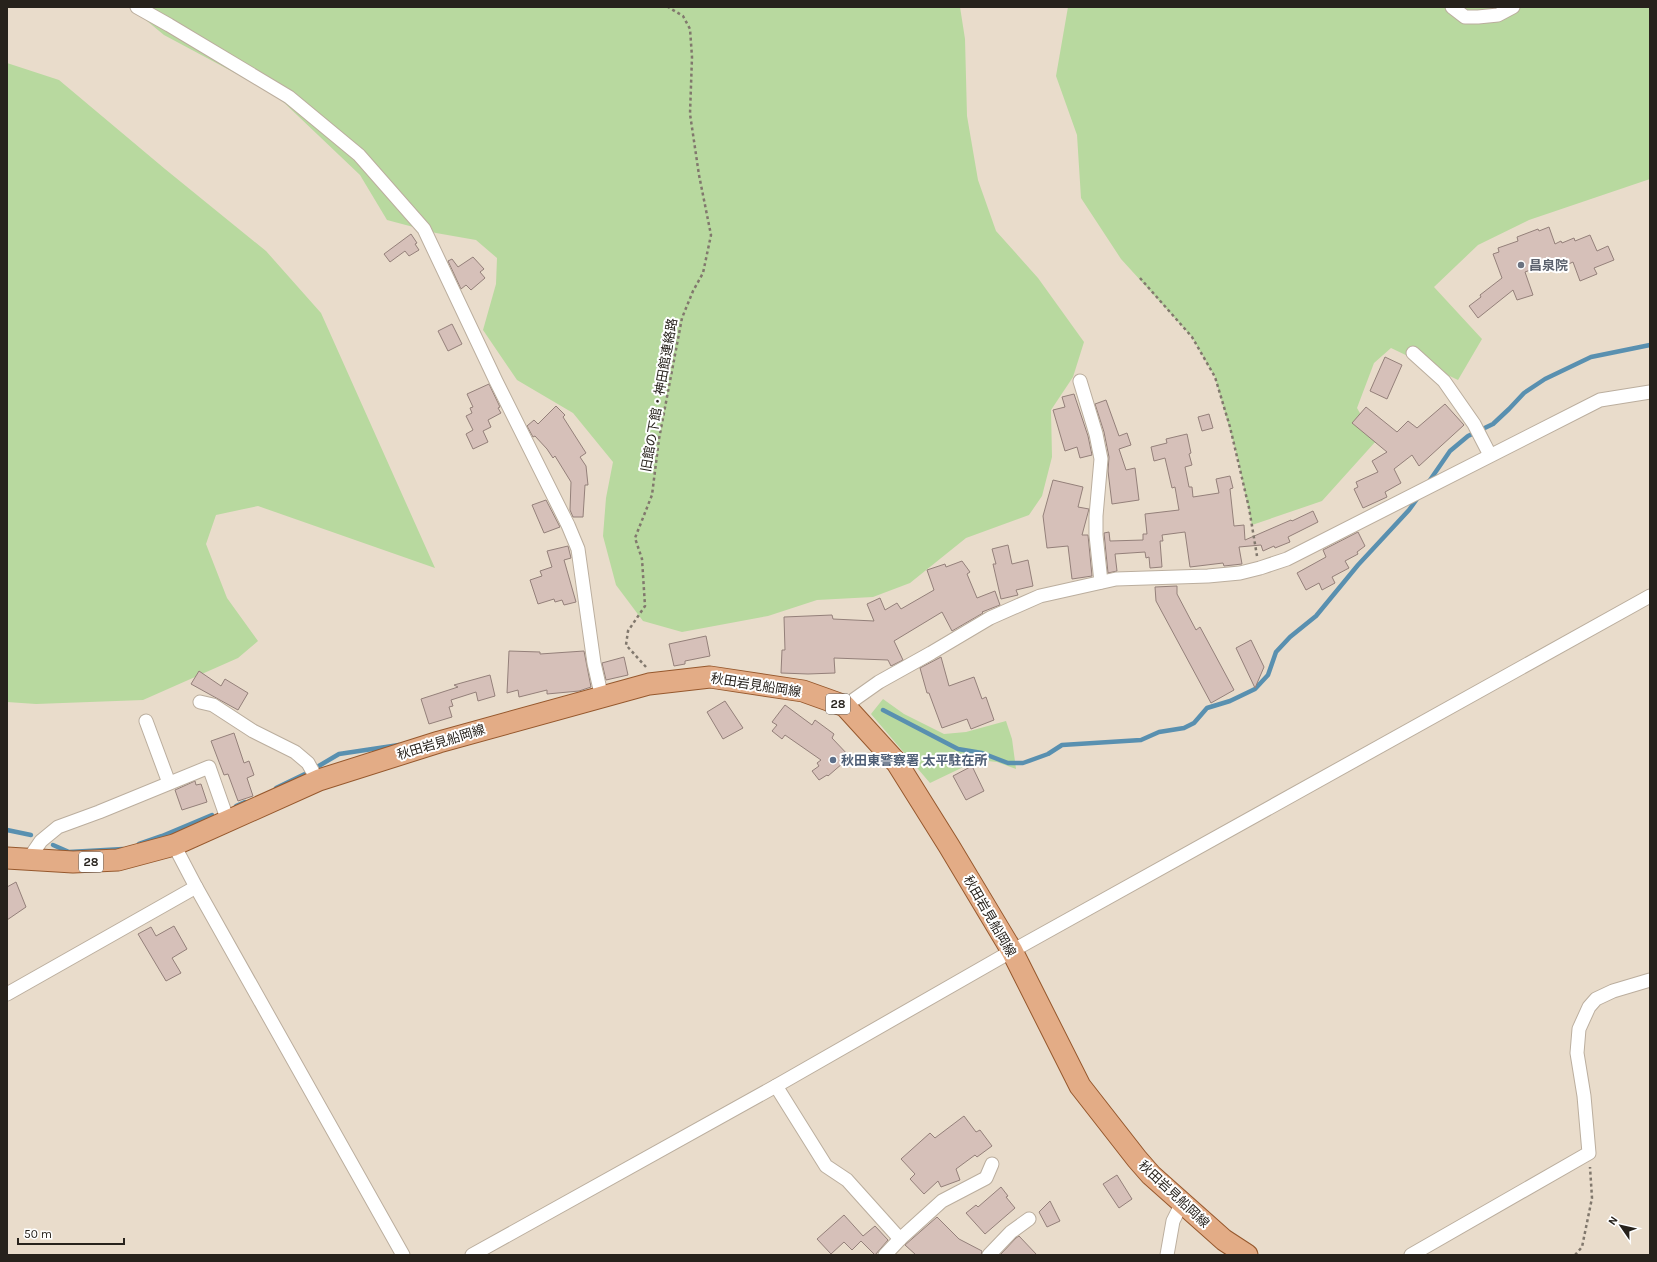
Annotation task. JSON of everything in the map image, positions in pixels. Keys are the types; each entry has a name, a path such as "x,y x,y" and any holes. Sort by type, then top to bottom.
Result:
{"main road":[{"name":"秋田岩見船岡線","path":"7,858 73,862 118,860 174,845 318,781 439,742 649,684 710,677 803,692 845,706 897,763 950,846 1012,951 1080,1086 1151,1175 1224,1240 1247,1255"}],"street":[{"path":"137,7 289,97 359,155 424,229 503,395 568,525 578,549 594,663 602,698"},
{"path":"1452,7 1465,16 1478,17 1498,15 1513,7"},
{"path":"1413,353 1444,381 1474,424 1490,454"},
{"path":"1080,381 1096,434 1101,459 1096,516 1096,535 1101,582"},
{"path":"845,706 879,682 931,654 990,618 1040,596 1116,579 1208,576 1240,573 1287,559 1490,454 1600,400 1650,392"},
{"path":"472,1255 776,1086 1012,951 1650,596"},
{"path":"200,702 213,705 253,731 295,752 308,763 318,781"},
{"path":"146,721 169,783"},
{"path":"28,860 41,841 58,827 99,812 208,767 228,821"},
{"path":"174,845 196,887 403,1255"},
{"path":"7,994 196,887"},
{"path":"1411,1255 1589,1153 1584,1096 1577,1053 1579,1029 1590,1007 1596,999 1613,991 1650,980"},
{"path":"776,1086 826,1166 847,1180 900,1239"},
{"path":"885,1255 900,1239 942,1201 986,1178 992,1164"},
{"path":"1167,1255 1173,1221 1182,1203"},
{"path":"989,1255 1012,1232 1029,1219"}],"path":[{"name":"旧館の下館・神田館連絡路","path":"662,683 626,645 628,631 646,606 642,559 635,538 652,495 659,439 682,318 693,291 703,273 711,235 699,175 690,114 692,56 690,29 683,16 668,7"},
{"path":"1140,278 1192,337 1214,377 1232,434 1249,508 1260,568"},
{"path":"1575,1255 1582,1246 1592,1198 1589,1153"}],"green space":[{"path":"130,7 960,7 965,39 967,116 978,180 996,231 1038,278 1084,342 1073,377 1051,410 1052,457 1042,496 1029,515 966,538 910,583 873,597 817,600 768,616 682,632 643,621 616,585 603,536 606,498 613,462 573,413 517,380 483,330 496,284 497,258 476,240 436,233 387,220 360,175 276,95 164,35"},
{"path":"1068,7 1650,7 1650,179 1529,220 1478,245 1434,287 1482,339 1458,380 1391,348 1374,363 1357,408 1376,441 1322,501 1252,525 1237,455 1215,377 1192,337 1121,259 1081,198 1077,135 1056,76"},
{"path":"7,63 59,80 266,251 321,313 435,568 258,506 216,515 206,544 227,598 258,641 238,658 143,700 36,704 7,702"},
{"path":"883,699 904,714 944,734 966,732 1006,721 1012,739 1016,769 997,762 978,760 930,783 871,714"}],"building":[{"path":"1549,227 1555,244 1574,238 1575,241 1590,235 1597,251 1608,246 1614,260 1594,268 1597,274 1580,281 1573,262 1562,267 1559,259 1525,272 1533,295 1517,300 1513,290 1478,318 1469,306 1481,297 1480,295 1502,278 1493,254 1499,252 1498,248 1518,241 1517,237 1538,229 1539,231"},
{"path":"411,234 417,243 415,244 419,250 409,256 405,251 390,262 384,254"},
{"path":"473,257 484,269 480,272 485,278 471,290 466,285 461,289 448,261 452,259 458,267"},
{"path":"452,324 462,344 448,351 438,331"},
{"path":"1385,357 1402,365 1387,399 1370,391"},
{"path":"489,384 500,407 498,408 501,413 488,420 491,427 483,431 488,442 473,449 466,434 473,430 466,416 472,413 470,408 473,407 467,394"},
{"path":"1074,394 1088,436 1092,455 1080,458 1077,447 1065,451 1053,410 1065,407 1062,397"},
{"path":"1106,400 1119,436 1127,433 1131,445 1119,449 1126,470 1135,468 1139,500 1112,504 1108,471 1109,457 1104,432 1095,404"},
{"path":"1445,404 1464,425 1419,466 1412,455 1394,469 1401,483 1385,492 1387,497 1363,508 1354,489 1358,487 1356,482 1378,472 1372,461 1387,452 1352,423 1366,407 1397,432 1408,421 1417,428"},
{"path":"556,406 565,415 563,417 586,453 580,457 586,466 588,485 585,485 583,517 573,517 570,510 571,482 555,456 553,458 535,436 533,437 527,426 534,420 538,424"},
{"path":"1209,414 1213,428 1202,431 1198,417"},
{"path":"1187,434 1191,453 1189,454 1192,465 1185,467 1189,487 1192,487 1193,497 1219,493 1216,479 1230,476 1233,488 1230,489 1234,526 1244,525 1245,540 1313,511 1318,522 1288,537 1290,542 1275,548 1274,546 1263,551 1261,545 1239,547 1242,564 1224,566 1223,563 1190,567 1185,532 1162,535 1163,541 1160,541 1162,567 1150,568 1149,557 1146,558 1145,552 1115,554 1117,571 1108,573 1104,533 1109,532 1110,541 1143,540 1143,534 1147,534 1145,514 1179,510 1175,487 1172,488 1165,458 1154,461 1151,447 1167,443 1166,439"},
{"path":"1053,480 1083,487 1078,507 1089,509 1082,535 1088,535 1092,576 1072,579 1068,546 1047,548 1043,516"},
{"path":"546,500 560,527 544,533 532,505"},
{"path":"1358,532 1365,546 1357,552 1358,554 1345,561 1349,568 1332,577 1335,583 1322,590 1319,583 1306,590 1297,573 1326,557 1323,550"},
{"path":"1008,545 1012,564 1028,560 1033,586 1016,590 1018,595 1001,599 993,564 996,564 992,549"},
{"path":"568,546 571,558 564,560 576,602 564,605 562,600 555,602 554,599 538,604 530,580 542,576 540,571 552,567 547,551"},
{"path":"962,561 970,572 967,574 977,598 995,591 1000,605 982,612 983,613 952,631 942,612 894,641 903,660 891,666 888,660 834,658 835,673 781,673 782,650 785,650 784,617 832,615 833,619 874,621 867,604 880,598 885,610 897,603 901,609 934,590 927,570 945,564 946,567"},
{"path":"1177,586 1177,594 1196,630 1200,627 1234,690 1211,703 1156,601 1155,587"},
{"path":"706,636 710,656 685,661 685,664 674,666 669,644"},
{"path":"1251,640 1264,667 1255,688 1236,648"},
{"path":"509,651 540,652 540,654 584,651 591,687 579,691 547,694 547,690 519,697 518,690 507,693"},
{"path":"624,657 628,675 606,680 602,663"},
{"path":"941,657 949,686 974,677 982,699 986,697 994,720 971,729 967,719 942,728 929,693 927,693 920,668"},
{"path":"199,671 221,686 225,679 248,693 238,710 191,684"},
{"path":"490,675 495,696 478,701 476,692 451,700 453,706 449,707 452,717 429,724 421,699 458,687 454,685"},
{"path":"725,701 743,728 723,739 707,712"},
{"path":"785,705 812,725 815,720 834,734 832,738 850,757 828,776 827,775 819,780 812,771 819,766 817,763 821,760 785,735 782,739 772,731 777,725 772,722"},
{"path":"234,733 244,763 249,761 254,775 247,778 253,796 238,801 228,774 224,775 211,741"},
{"path":"972,766 984,791 966,800 953,776"},
{"path":"195,781 196,785 201,784 207,802 182,810 175,790"},
{"path":"16,882 26,907 7,920 7,887"},
{"path":"174,926 187,949 172,958 181,973 166,981 138,934 151,927 156,936"},
{"path":"964,1116 976,1132 980,1130 992,1146 977,1157 975,1155 956,1169 960,1180 941,1187 938,1181 924,1194 910,1179 915,1174 901,1159 930,1133 935,1138"},
{"path":"1117,1175 1132,1199 1119,1208 1103,1184"},
{"path":"1001,1187 1008,1196 1006,1197 1015,1208 985,1234 966,1213 976,1205 978,1207"},
{"path":"1050,1201 1060,1221 1047,1227 1039,1212"},
{"path":"844,1215 863,1236 875,1226 888,1240 875,1255 861,1241 852,1250 844,1242 831,1254 817,1239"},
{"path":"937,1217 959,1239 982,1251 981,1255 916,1255 905,1245"},
{"path":"1019,1236 1037,1255 1000,1255 1016,1238"}],"waterway":[{"path":"1428,483 1450,451 1468,436 1493,424 1524,393 1545,379 1591,357 1650,345"},
{"path":"883,710 958,749 982,753 1008,763 1023,763 1048,754 1062,745 1141,740 1159,732 1184,728 1194,723 1207,708 1230,701 1255,689 1268,675 1276,652 1290,637 1316,616 1358,565 1409,510 1419,496"},
{"path":"317,767 339,754 399,745"},
{"path":"276,788 307,773"},
{"path":"236,806 245,802"},
{"path":"139,844 212,815"},
{"path":"7,830 31,835"},
{"path":"53,845 69,852 123,849"}],"place":[{"name":"昌泉院","path":"1521,265"},
{"name":"秋田東警察署 太平駐在所","path":"833,760"}]}
